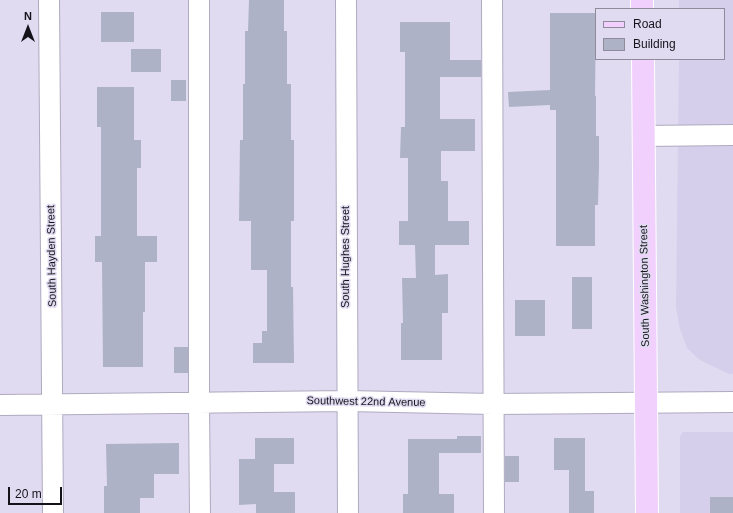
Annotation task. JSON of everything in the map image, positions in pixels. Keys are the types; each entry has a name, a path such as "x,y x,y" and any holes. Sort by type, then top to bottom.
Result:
{"main road":[{"name":"South Washington Street","path":"642,60 647,513"}],"street":[{"name":"South Hayden Street","path":"49,0 53,513"},
{"path":"199,0 198,403 200,513"},
{"name":"South Hughes Street","path":"346,0 348,513"},
{"path":"492,0 494,513"},
{"path":"643,136 733,135"},
{"name":"Southwest 22nd Avenue","path":"0,405 347,401 493,404 733,402"}],"shaded area":[{"path":"679,0 733,0 733,374 729,374 700,360 687,348 680,329 676,308 679,60 725,60 725,8 679,8"},
{"path":"683,432 733,432 733,513 680,513 680,436"}],"building":[{"path":"249,0 284,0 284,31 287,31 287,84 291,84 291,140 294,140 294,221 291,221 291,287 293,287 294,363 253,363 253,343 262,343 262,331 267,331 267,270 251,270 251,221 239,221 240,140 243,140 245,31 248,31"},
{"path":"101,12 134,12 134,42 101,42"},
{"path":"550,13 595,13 596,136 599,136 599,165 598,205 595,205 595,246 556,246 556,110 550,110 550,105 509,107 508,92 550,90"},
{"path":"400,22 450,22 450,60 481,60 481,77 440,77 440,119 475,119 475,151 441,151 441,181 448,181 448,221 469,221 469,245 435,245 435,275 448,274 448,313 442,313 442,360 401,360 401,323 403,323 402,278 416,278 415,245 399,245 399,221 408,221 408,158 400,158 401,127 405,127 405,52 400,52"},
{"path":"131,49 161,49 161,72 131,72"},
{"path":"171,80 186,80 186,101 171,101"},
{"path":"97,87 134,87 134,140 141,140 141,168 137,168 137,236 157,236 157,262 145,262 143,367 103,367 102,262 95,262 95,236 101,236 101,127 97,127"},
{"path":"572,277 592,277 592,329 572,329"},
{"path":"515,300 545,300 545,336 515,336"},
{"path":"174,347 188,347 188,373 174,373"},
{"path":"457,436 481,436 481,453 439,453 439,494 454,494 454,513 403,513 403,494 408,494 408,439 457,439"},
{"path":"255,438 294,438 294,464 274,464 274,492 295,492 295,513 256,513 256,504 239,505 239,459 255,459"},
{"path":"554,438 585,438 585,491 594,491 594,513 569,513 569,470 554,470"},
{"path":"179,443 179,474 154,474 154,498 140,498 140,513 104,513 104,486 107,486 106,444"},
{"path":"505,456 519,456 519,482 505,482"},
{"path":"710,497 733,497 733,513 710,513"}]}
